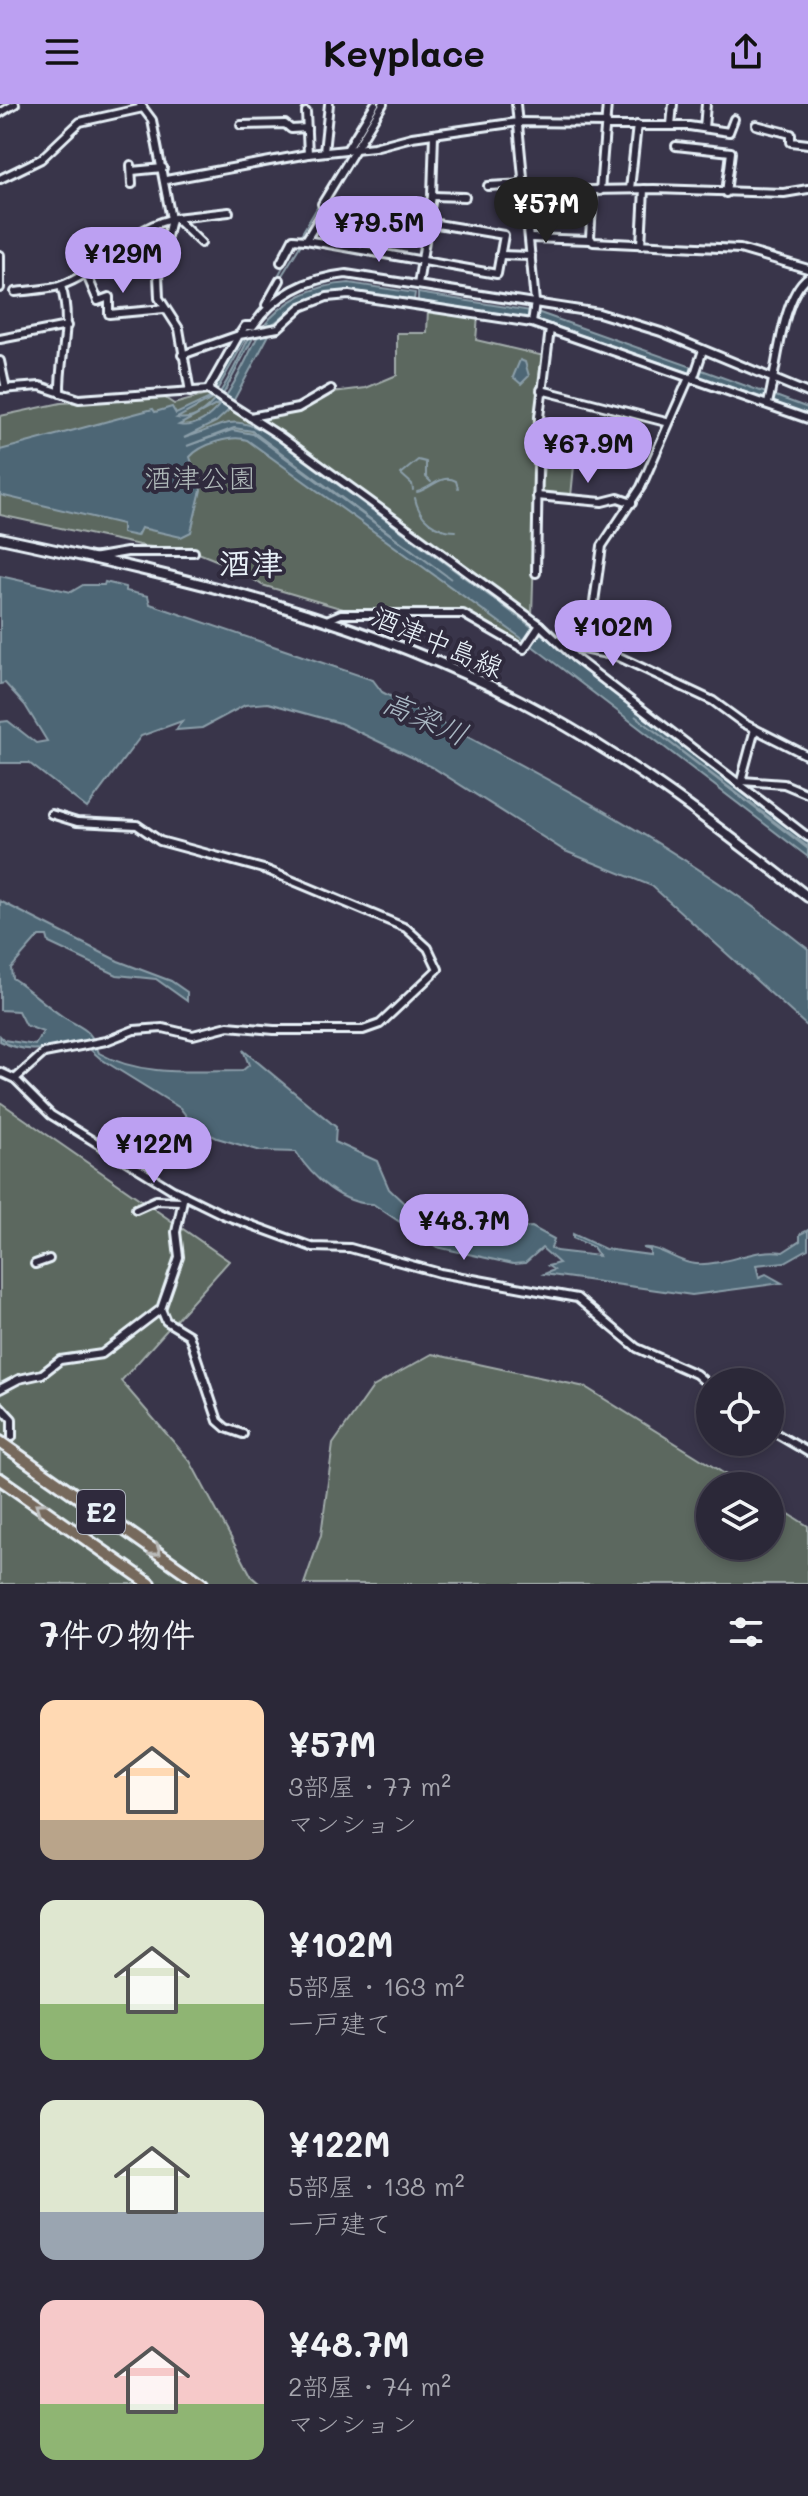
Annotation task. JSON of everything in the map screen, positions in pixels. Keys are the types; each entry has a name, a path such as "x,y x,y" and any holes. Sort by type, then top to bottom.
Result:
{"highway":[{"name":"E2","path":"0,1442 202,1584"},
{"name":"E2","path":"0,1479 150,1584"}],"main road":[{"name":"酒津中島線","path":"0,538 92,558 329,619 464,673 588,738 693,807 808,897"}],"street":[{"path":"0,113 12,104"},
{"path":"324,152 329,104"},
{"path":"348,148 375,104"},
{"path":"306,240 383,104"},
{"path":"516,104 535,303 532,321"},
{"path":"590,240 607,125 607,104"},
{"path":"671,125 673,104"},
{"path":"704,128 706,104"},
{"path":"0,179 41,159 80,122 142,106 152,120 172,216 157,287 164,309 179,329 190,392"},
{"path":"306,112 308,154"},
{"path":"166,180 308,154 518,122 671,125 729,132 734,119"},
{"path":"241,125 285,124 291,129 307,128"},
{"path":"630,189 637,125"},
{"path":"756,125 791,134 791,142 808,144"},
{"path":"418,285 432,196 434,134"},
{"path":"676,146 731,152 726,193"},
{"path":"132,184 132,168 163,168"},
{"path":"488,186 726,193 784,193 808,189"},
{"path":"641,245 644,189"},
{"path":"432,196 465,197"},
{"path":"281,262 295,239 497,274 504,235 324,205"},
{"path":"15,292 61,286 86,273 133,233 172,216 229,212"},
{"path":"172,216 201,243"},
{"path":"530,238 740,249 808,269"},
{"path":"0,255 0,288"},
{"path":"500,255 531,256"},
{"path":"86,273 98,301 109,297 109,314 164,309"},
{"path":"258,318 285,293 332,276 361,276 599,313 703,350 808,393"},
{"path":"768,403 781,333 800,283 808,277"},
{"path":"210,391 245,326 253,326 280,280"},
{"path":"60,393 59,370 67,326 67,305 61,286"},
{"path":"182,355 241,335 270,330 301,307 336,295 416,303 532,321 808,419"},
{"path":"0,339 67,326"},
{"path":"536,573 541,390 550,329"},
{"path":"595,651 590,630 599,556 610,532 632,503 660,444 666,422 692,378 703,350"},
{"path":"0,361 3,389 40,386 79,399 210,391 539,627 808,837"},
{"path":"250,417 298,408 331,389"},
{"path":"541,390 666,422"},
{"path":"537,496 602,502 618,498 632,503"},
{"path":"92,558 127,552 194,552"},
{"path":"329,619 345,614 455,613 467,615 520,648 526,647 539,627"},
{"path":"563,645 617,656 667,683 713,701 755,729 808,756"},
{"path":"740,782 755,729"},
{"path":"740,782 784,784 808,794"},
{"path":"15,1079 44,1053 106,1041 134,1030 163,1028 193,1035 228,1026 274,1030 363,1030 380,1024 438,969 428,948 406,928 267,870 160,841 137,825 77,822 51,814"},
{"path":"0,1072 15,1079 51,1115 182,1198 312,1247 350,1248 440,1273 577,1298 637,1348 696,1374"},
{"path":"136,1209 156,1200 182,1198"},
{"path":"0,1389 19,1379 42,1374 60,1360 102,1354 161,1309 179,1257 176,1232 182,1198"},
{"path":"35,1264 49,1259"},
{"path":"161,1309 166,1321 189,1335 218,1421 226,1428 243,1434"},
{"path":"0,1406 12,1419 12,1437"},
{"path":"784,1438 808,1452"}],"green space":[{"name":"酒津公園","path":"428,309 478,316 476,340 544,356 539,394 532,615 261,418 284,414 333,392 366,388 397,375 397,333 427,333"},
{"name":"酒津公園","path":"210,394 275,436 537,626 524,645 469,614 350,611 262,585 238,569 196,552 144,546 0,515 0,416 61,403 165,398 174,404"},
{"path":"546,452 575,456 571,496 541,492"},
{"path":"0,1102 229,1261 121,1381 190,1461 252,1577 260,1584 0,1584"},
{"path":"432,1354 585,1387 722,1472 696,1472 696,1560 784,1560 784,1511 808,1526 808,1584 304,1584 321,1535 333,1444 373,1387"}],"water":[{"path":"349,283 415,293 414,300 355,292 327,294 298,304 273,324 262,328 280,309 300,296 324,287"},
{"path":"418,293 531,311 529,318 418,301"},
{"path":"537,312 695,368 693,374 538,320"},
{"path":"270,333 228,411 216,422 184,438 227,423 246,424 270,435 540,633 808,838 808,847 635,716 808,849 808,857 531,645 247,440 233,438 217,442 201,448 190,457 201,490 191,532 181,537 141,528 137,536 122,533 122,524 0,495 0,450 153,409 155,412 172,407 176,414 210,398 242,338 247,337 212,399 177,418 190,418 202,412 222,390 250,336 254,336 218,404 179,425 193,424 206,418 228,393 259,334","holes":["234,428 252,431 451,579 253,434 232,430 187,446"]},
{"path":"520,360 525,362 529,376 521,384 513,377"},
{"path":"699,369 769,394 767,399 697,376"},
{"path":"773,395 808,408 808,416 772,403"},
{"name":"高梁川","path":"0,576 71,592 83,585 104,585 105,582 125,587 126,591 148,596 150,604 373,680 382,692 547,779 655,842 708,875 808,949 808,1027 652,886 565,851 432,767 340,723 268,703 245,705 202,728 176,730 182,721 141,736 87,808 29,763 0,763 0,722 8,721 36,743 47,741 25,705 5,683 0,684"},
{"path":"0,901 118,961 171,981 187,992 187,1001 156,979 117,975 49,943 47,936 39,936 11,968 12,978 58,1014 86,1031 99,1053 115,1061 150,1069 242,1071 249,1065 243,1050 336,1127 335,1142 377,1161 389,1189 408,1207 454,1231 468,1225 490,1230 532,1227 554,1239 551,1248 556,1251 599,1256 593,1247 573,1238 573,1234 605,1249 650,1255 650,1250 643,1248 650,1248 696,1264 762,1252 783,1252 800,1241 800,1234 808,1230 808,1249 785,1262 756,1265 759,1277 766,1274 782,1283 692,1295 544,1274 554,1270 548,1266 559,1263 542,1248 525,1263 513,1264 437,1247 373,1204 350,1199 328,1187 310,1171 296,1152 261,1151 217,1138 195,1127 180,1108 101,1059 84,1044 31,1049 0,1041 0,1036 4,1040 35,1045 43,1032 25,1025 18,1011 0,1010"}],"waterway":[{"path":"299,238 379,104"},
{"path":"327,202 357,153"},
{"path":"281,277 303,241"},
{"path":"253,322 296,243"},
{"path":"301,290 344,278 392,284"},
{"path":"257,328 266,314"},
{"path":"588,314 609,319"},
{"path":"638,328 699,352"},
{"path":"705,355 759,376"},
{"path":"413,490 412,484 401,474 418,460 426,462 426,477 431,482"},
{"path":"417,492 446,479 456,481 458,488"},
{"path":"415,498 424,518 442,529 456,531"}],"district":[{"name":"酒津","path":"251,562"}]}
